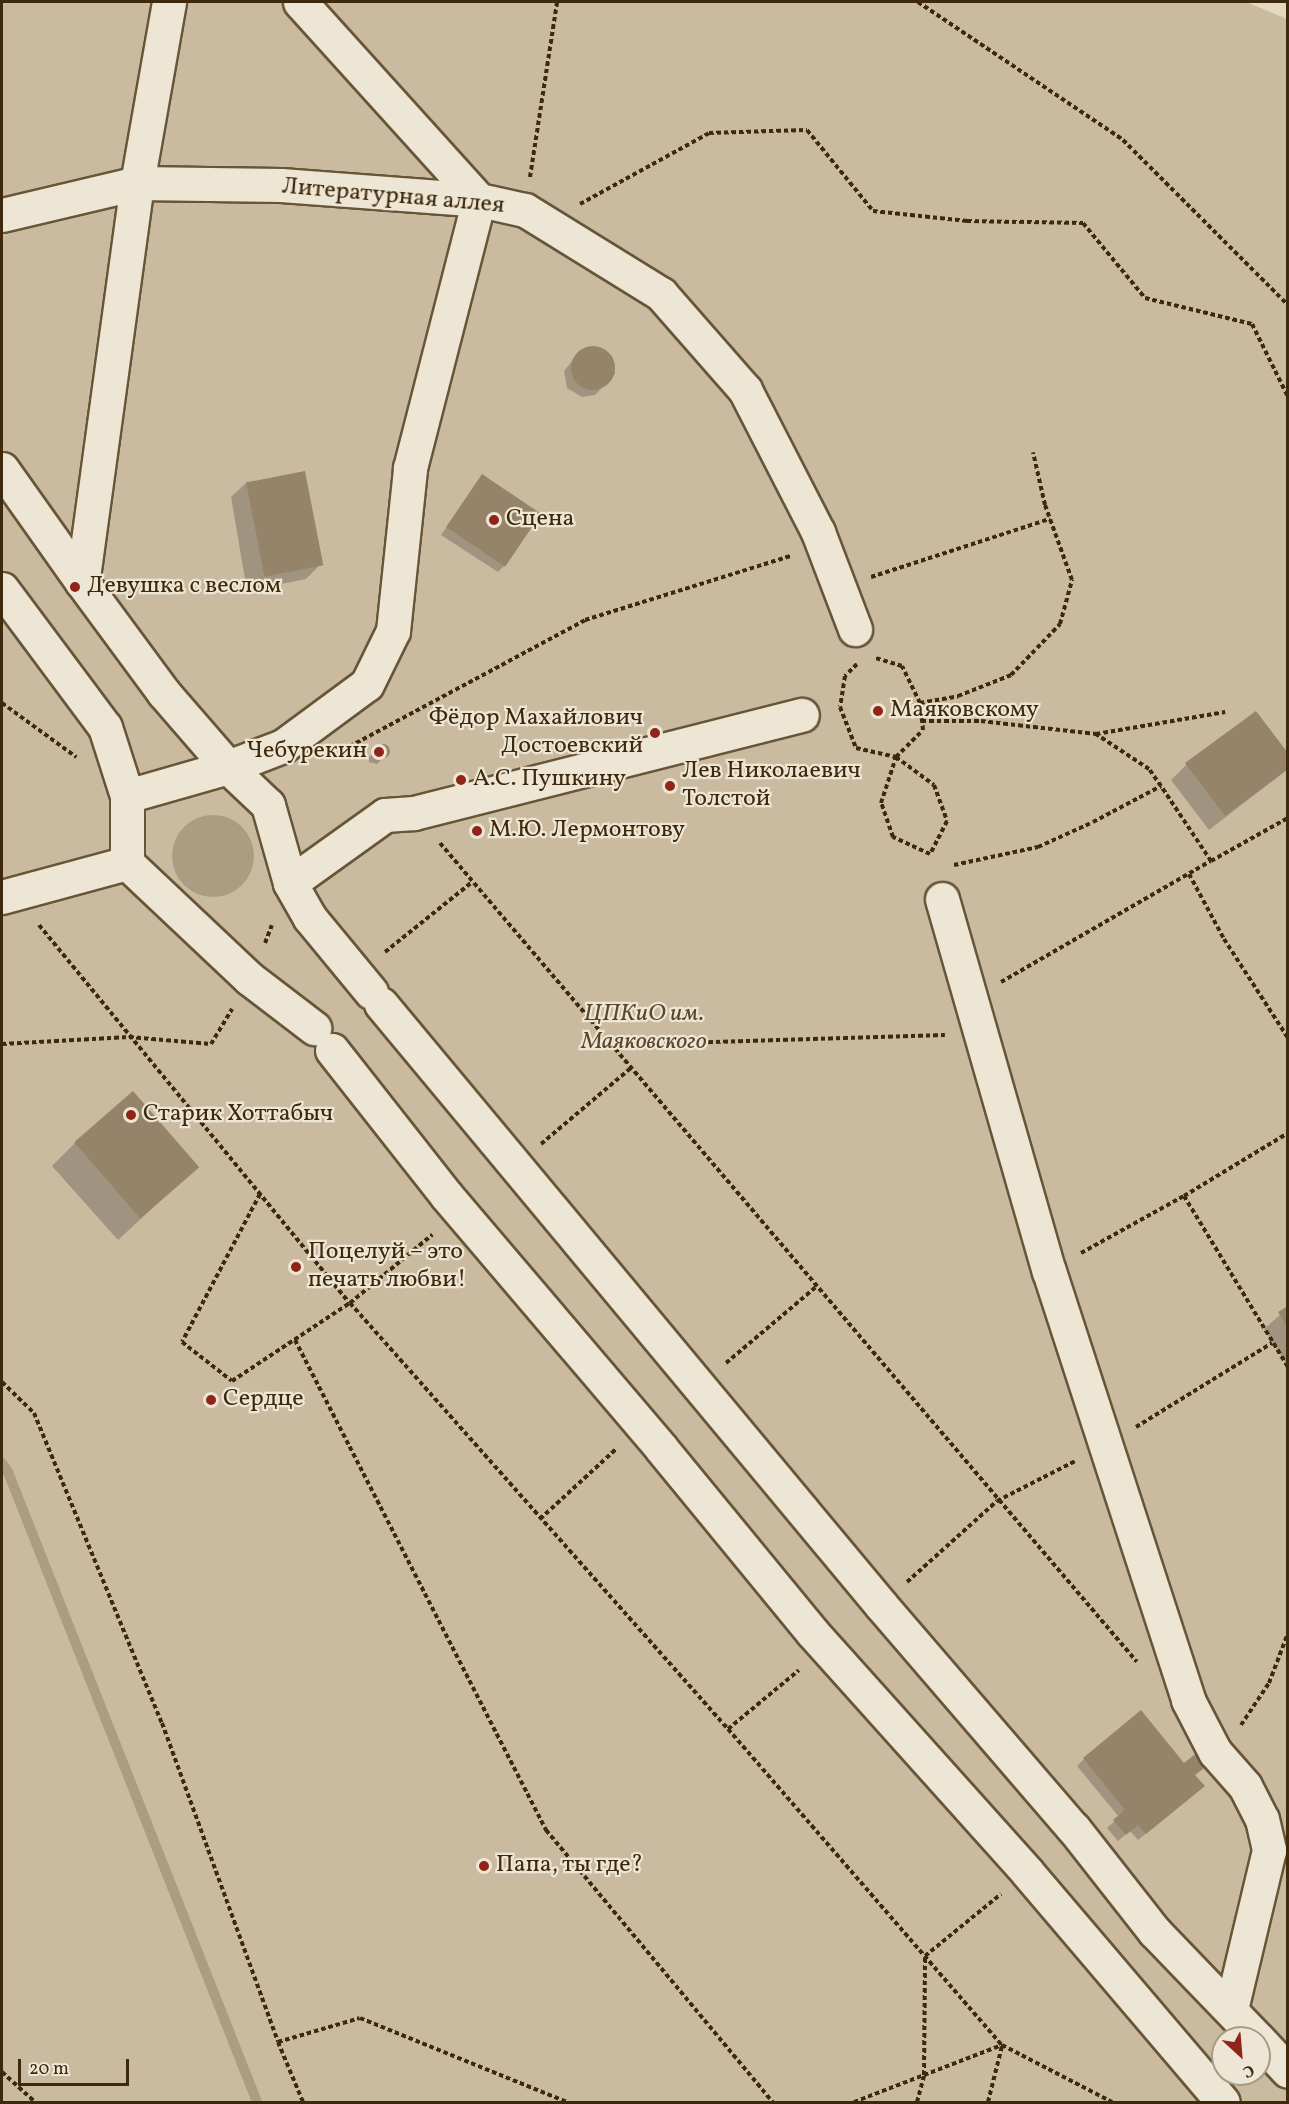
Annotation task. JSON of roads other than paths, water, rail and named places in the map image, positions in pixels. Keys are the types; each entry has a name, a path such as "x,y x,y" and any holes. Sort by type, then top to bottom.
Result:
{"street":[{"path":"82,582 137,183 169,2"},
{"path":"127,796 228,767 284,746 367,684 393,631 410,468 479,200 300,2"},
{"name":"Литературная аллея","path":"2,215 137,183 281,185 479,200 535,217 661,294 745,390 823,546 861,642"},
{"path":"2,469 163,692 228,767 268,805 290,883 310,918 701,1384 882,1605 1074,1829 1154,1931 1246,2026"},
{"path":"2,589 105,727 127,796 127,863 250,979 323,1039 460,1211 826,1648 1027,1872 1223,2103"},
{"path":"290,883 385,815 414,813 802,715"},
{"path":"8,896 127,863"},
{"path":"942,899 1049,1271 1188,1700 1215,1752 1245,1786 1262,1819 1269,1850 1231,2010"},
{"path":"1271,2053 1287,2071"}],"waterway":[{"path":"2,1463 8,1472 257,2102"}],"place":[{"name":"Сцена","path":"494,520"},
{"name":"Девушка с веслом","path":"75,587"},
{"name":"Маяковскому","path":"878,711"},
{"name":"Фёдор Махайлович Достоевский","path":"655,733"},
{"name":"Чебурекин","path":"379,752"},
{"name":"А.С. Пушкину","path":"461,780"},
{"name":"Лев Николаевич Толстой","path":"670,786"},
{"name":"М.Ю. Лермонтову","path":"477,831"},
{"name":"Старик Хоттабыч","path":"131,1115"},
{"name":"Поцелуй – это печать любви!","path":"296,1267"},
{"name":"Сердце","path":"211,1400"},
{"name":"Папа, ты где?","path":"484,1866"}],"park label":[{"name":"ЦПКиО им. Маяковского","path":"644,1029"}]}
